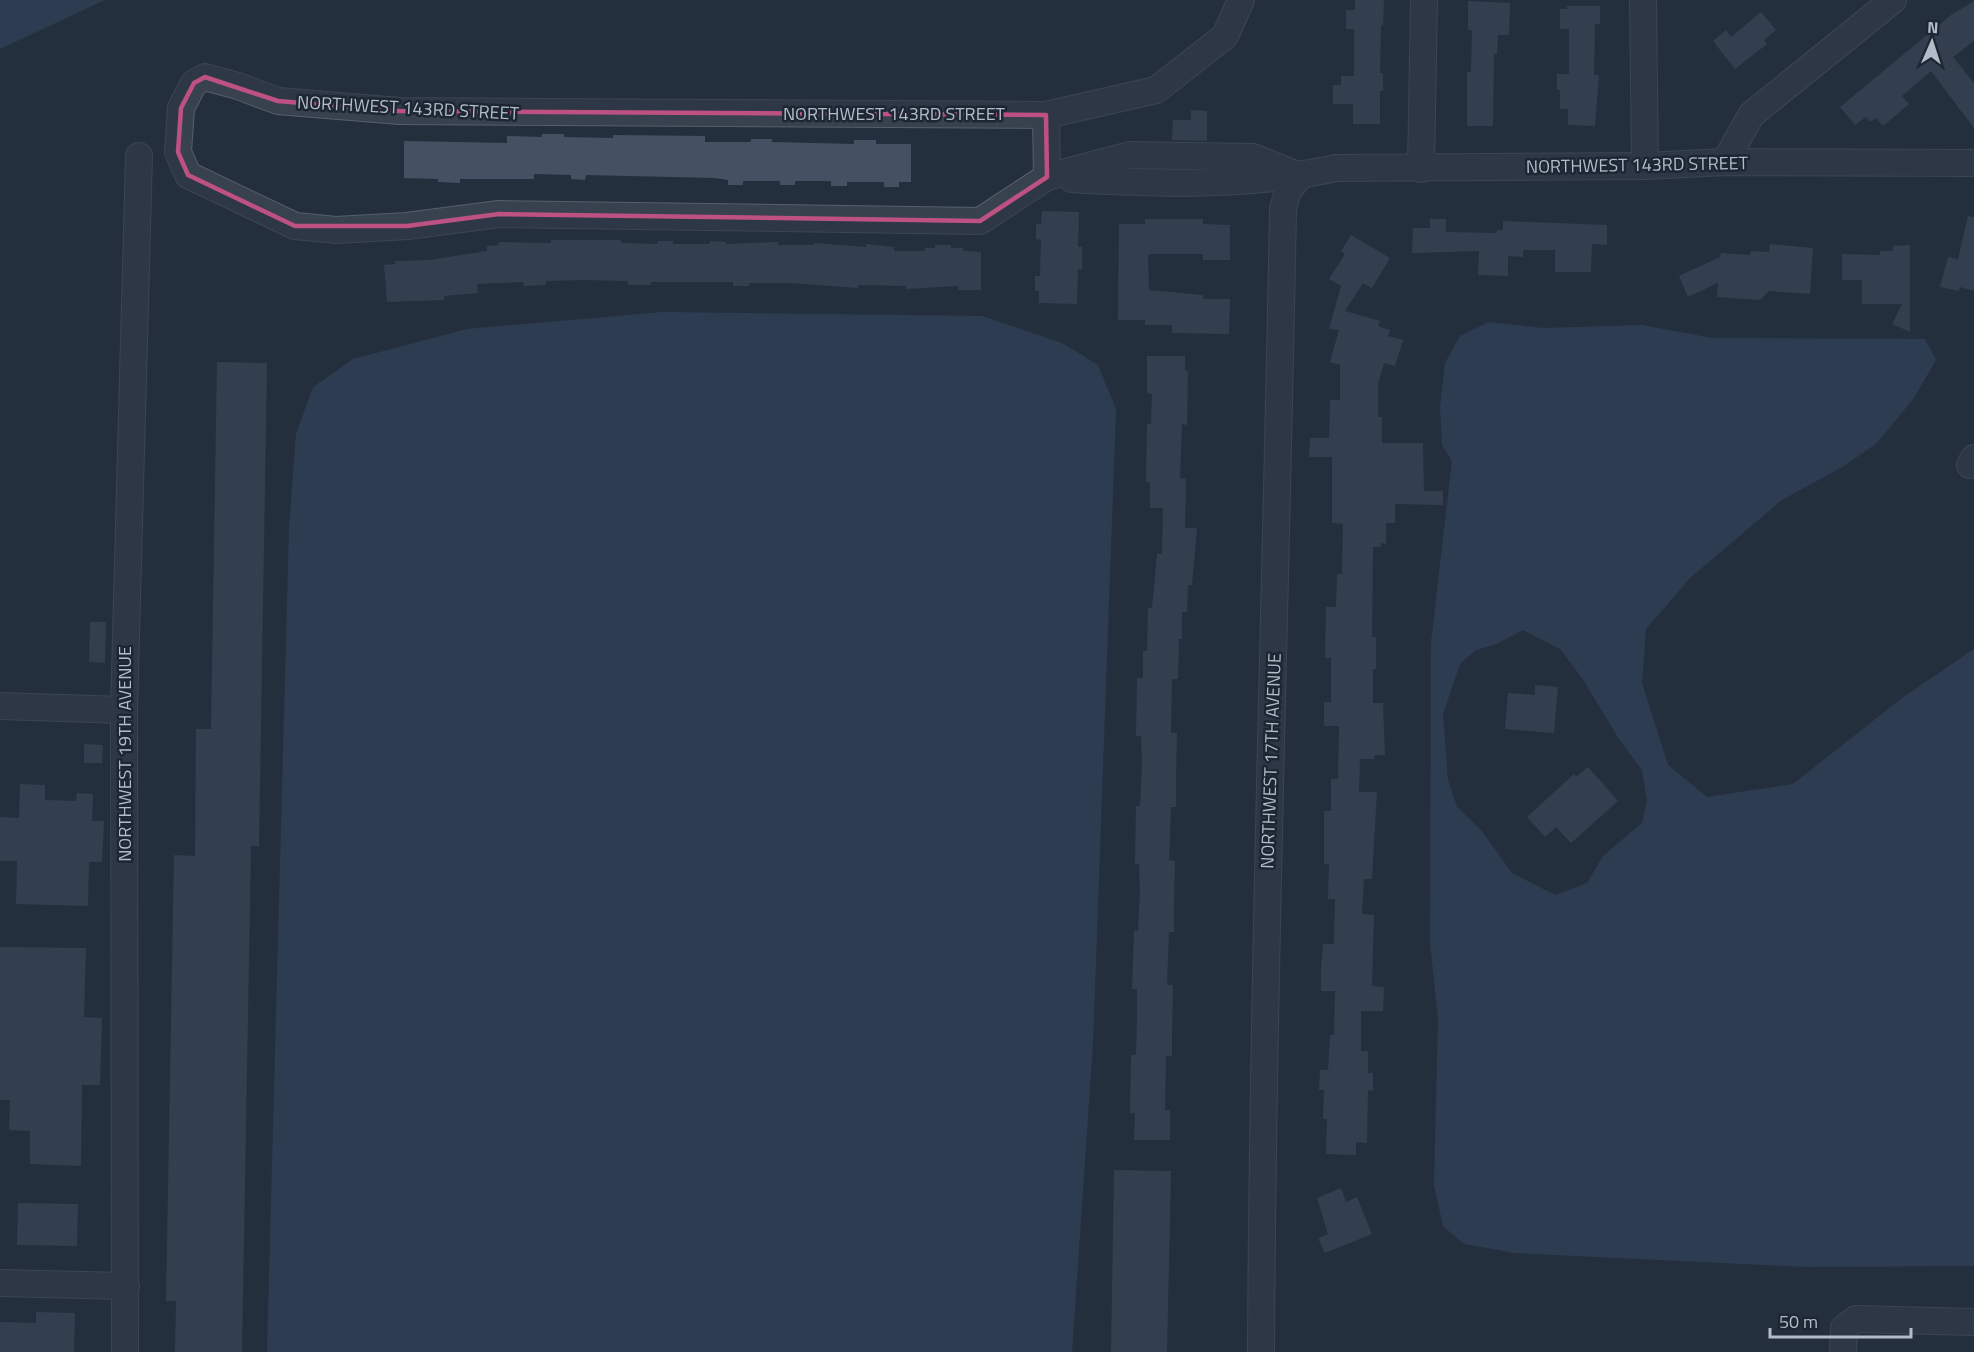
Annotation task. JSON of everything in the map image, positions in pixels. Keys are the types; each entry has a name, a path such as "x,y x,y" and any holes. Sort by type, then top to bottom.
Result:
{"street":[{"name":"NORTHWEST 143RD STREET","path":"1241,0 1225,36 1156,90 1046,115 400,111 278,101 205,77 194,83 181,108 178,152 188,175 244,203 295,226 336,230 407,226 499,214 980,221 1047,177 1125,182 1247,180 1300,176 1336,168 1645,166 1725,162 1974,163"},
{"path":"1421,169 1424,0"},
{"path":"1642,0 1645,166"},
{"path":"1725,162 1751,115 1893,0"},
{"path":"1046,115 1047,177"},
{"name":"NORTHWEST 19TH AVENUE","path":"125,1352 124,710 139,156"},
{"name":"NORTHWEST 17TH AVENUE","path":"1261,1352 1269,767 1276,584 1283,208 1288,191 1300,176"},
{"path":"0,706 124,710"},
{"path":"0,1283 126,1286"},
{"path":"1843,1340 1856,1319 1974,1322"}],"highlighted area":[{"path":"205,77 278,101 400,111 1046,115 1047,177 980,221 499,214 407,226 295,226 188,175 178,152 181,108 194,83"}],"water":[{"path":"0,0 105,0 0,49"},
{"path":"662,312 982,316 1062,343 1098,365 1116,409 1093,1043 1072,1352 267,1352 289,528 296,434 313,387 353,359 467,329"},
{"path":"1489,322 1543,328 1642,325 1712,338 1925,339 1936,360 1914,398 1877,443 1844,466 1782,500 1690,578 1646,629 1642,683 1668,765 1707,797 1793,784 1902,698 1974,649 1974,1266 1807,1267 1515,1253 1464,1244 1443,1226 1434,1185 1438,1018 1430,943 1431,642 1452,461 1442,445 1440,408 1445,363 1460,336","holes":["1523,630 1560,649 1582,678 1619,739 1642,770 1647,801 1642,823 1603,856 1587,883 1555,895 1512,873 1481,830 1457,807 1448,780 1443,714 1460,664 1476,650 1497,644"]}],"building":[{"path":"1355,0 1384,0 1383,26 1381,25 1380,73 1383,73 1383,91 1380,91 1380,124 1353,124 1353,104 1333,104 1333,85 1341,85 1341,76 1354,76 1354,29 1346,29 1346,10 1355,10"},
{"path":"1468,1 1510,3 1509,35 1498,35 1497,54 1494,54 1493,126 1467,126 1467,72 1471,72 1472,30 1468,30"},
{"path":"1974,1 1974,41 1953,57 1974,83 1974,128 1931,71 1902,96 1909,104 1883,126 1876,118 1870,122 1866,117 1855,125 1840,107 1951,15"},
{"path":"1567,6 1600,6 1600,24 1595,24 1594,75 1599,75 1595,126 1568,125 1568,109 1560,109 1557,74 1569,74 1569,29 1560,29 1560,9 1567,9"},
{"path":"1761,12 1776,30 1764,40 1767,44 1735,69 1713,41 1726,30 1731,37"},
{"path":"1191,110 1207,111 1207,141 1172,140 1173,120 1191,120"},
{"path":"542,134 613,138 613,135 705,136 705,142 751,142 751,139 772,139 772,142 854,144 854,140 876,140 876,144 911,144 911,182 899,182 899,187 884,187 884,182 847,182 847,186 831,186 831,181 795,181 795,185 780,185 780,181 743,181 743,185 728,185 728,180 715,178 586,175 585,180 571,179 571,175 534,174 534,179 460,179 460,183 438,182 438,179 404,178 404,141 507,143 507,136 542,137"},
{"path":"1042,211 1079,212 1078,247 1082,247 1082,269 1078,269 1077,304 1039,303 1039,291 1035,291 1035,276 1040,276 1041,240 1036,239 1036,224 1041,224"},
{"path":"1968,216 1974,217 1974,291 1960,287 1959,291 1940,287 1948,257 1958,259"},
{"path":"1145,219 1203,219 1203,224 1230,225 1230,260 1203,260 1203,254 1149,254 1148,259 1149,290 1203,295 1203,299 1230,299 1229,334 1172,333 1172,325 1145,325 1145,320 1118,320 1119,224 1145,224"},
{"path":"1430,219 1446,219 1446,232 1497,233 1497,230 1503,230 1503,221 1607,225 1607,245 1592,244 1591,272 1555,272 1555,250 1523,250 1523,257 1508,256 1508,276 1478,275 1479,251 1412,253 1413,228 1430,228"},
{"path":"1351,235 1390,258 1372,288 1363,283 1345,311 1380,321 1378,326 1390,330 1388,336 1403,340 1395,366 1384,363 1378,384 1378,417 1382,417 1382,443 1423,443 1424,491 1443,491 1443,505 1395,504 1395,523 1386,523 1386,544 1381,543 1381,547 1373,547 1372,637 1376,637 1376,669 1373,669 1373,703 1383,703 1385,755 1375,755 1374,759 1360,759 1359,792 1377,792 1372,879 1364,879 1362,914 1374,915 1372,986 1384,987 1383,1011 1361,1011 1361,1051 1368,1051 1368,1073 1373,1073 1373,1091 1368,1090 1367,1143 1356,1142 1356,1155 1326,1154 1327,1119 1323,1119 1324,1090 1319,1090 1320,1070 1328,1070 1330,1035 1334,1035 1335,991 1321,991 1321,970 1323,944 1334,944 1335,899 1328,899 1329,864 1324,864 1324,811 1331,811 1331,779 1338,779 1339,726 1324,726 1324,702 1331,702 1331,658 1325,658 1326,607 1336,607 1337,574 1342,574 1343,524 1332,523 1332,457 1309,457 1310,438 1329,438 1330,400 1340,400 1340,365 1330,362 1339,330 1329,329 1341,286 1329,279 1345,254 1341,251"},
{"path":"551,240 621,240 621,243 657,244 658,241 673,241 673,244 710,244 710,241 726,242 726,244 778,242 778,245 814,245 814,243 866,247 866,244 894,247 894,251 924,251 925,248 935,248 935,245 951,245 951,248 981,252 981,290 958,290 958,286 906,289 906,286 858,285 858,288 791,283 749,283 749,286 733,286 733,282 651,282 651,285 628,285 628,281 584,280 546,281 546,285 524,286 523,282 477,284 478,293 444,296 444,300 387,302 384,265 395,264 395,261 429,260 487,251 487,246 499,245 499,242 551,243"},
{"path":"1770,244 1813,248 1810,294 1769,291 1760,300 1717,297 1718,283 1688,297 1679,276 1720,257 1721,253 1750,255 1751,251 1769,252"},
{"path":"1910,245 1910,332 1892,324 1902,304 1862,304 1862,280 1842,280 1842,254 1880,255 1880,251 1893,251 1893,246"},
{"path":"1147,356 1185,356 1185,371 1188,371 1187,425 1182,424 1180,478 1186,479 1185,528 1197,528 1192,585 1188,585 1187,612 1182,612 1178,679 1172,679 1171,733 1177,733 1176,807 1171,807 1169,860 1175,861 1174,932 1169,932 1167,985 1173,985 1172,1056 1166,1056 1165,1110 1170,1110 1170,1140 1134,1140 1135,1113 1130,1113 1131,1055 1136,1055 1137,1015 1137,989 1132,989 1134,931 1138,931 1140,890 1139,864 1135,864 1136,806 1140,806 1142,763 1141,736 1136,736 1137,678 1143,678 1143,651 1147,651 1148,608 1152,608 1157,554 1162,554 1163,508 1150,508 1150,482 1146,482 1147,424 1151,424 1152,394 1147,393"},
{"path":"217,362 267,363 259,846 251,846 242,1352 175,1352 176,1301 166,1301 174,855 195,856 196,729 211,729"},
{"path":"90,622 106,622 105,663 89,662"},
{"path":"1535,685 1558,687 1554,733 1505,729 1508,693 1535,695"},
{"path":"84,744 103,745 102,763 84,763"},
{"path":"1588,767 1618,801 1571,843 1556,827 1545,837 1527,817 1574,774 1576,777"},
{"path":"20,784 45,785 45,800 76,801 77,793 93,794 92,821 104,821 102,862 89,862 88,906 16,904 17,861 0,861 0,817 19,818"},
{"path":"0,947 86,948 84,1017 102,1018 100,1085 82,1085 81,1166 30,1164 30,1131 9,1130 10,1100 0,1100"},
{"path":"1114,1170 1171,1171 1167,1352 1111,1352"},
{"path":"1341,1188 1346,1202 1357,1197 1372,1234 1325,1253 1318,1238 1328,1234 1317,1198"},
{"path":"18,1203 78,1204 77,1246 17,1245"},
{"path":"36,1312 75,1313 74,1352 0,1352 0,1322 36,1323"}]}
